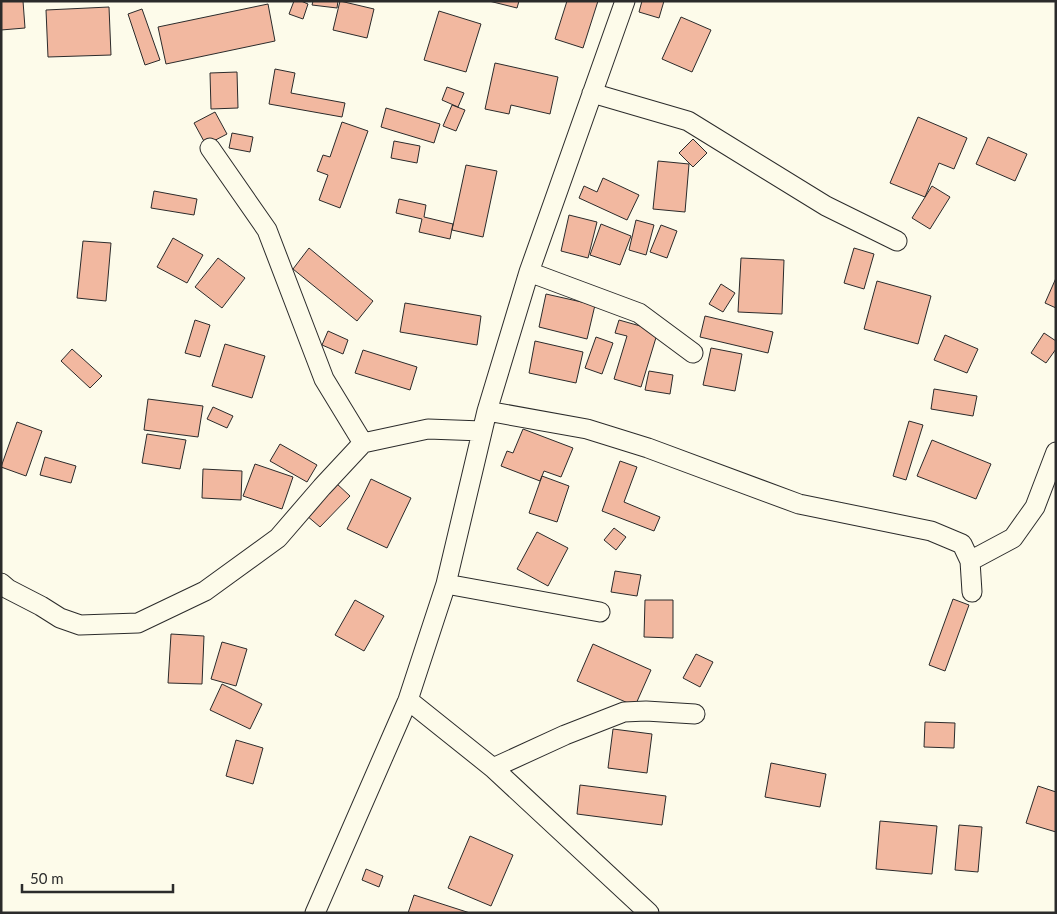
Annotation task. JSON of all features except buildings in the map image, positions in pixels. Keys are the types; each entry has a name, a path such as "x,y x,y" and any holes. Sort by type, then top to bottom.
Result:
{"street":[{"path":"315,913 408,700 446,584 486,411 529,272 625,1"},
{"path":"592,93 688,121 826,206 897,241"},
{"path":"210,148 267,230 324,379 363,443"},
{"path":"529,272 639,313 693,354"},
{"path":"486,411 587,430 648,448 799,504 931,531 962,544 970,561 972,592"},
{"path":"1,583 8,589 60,618 80,625 138,623 205,591 278,538 363,443 428,429 482,431"},
{"path":"970,561 1013,538 1035,507 1056,452"},
{"path":"446,584 600,612"},
{"path":"408,700 492,768 649,913"},
{"path":"492,768 586,726 624,712 646,711 694,714"}]}
